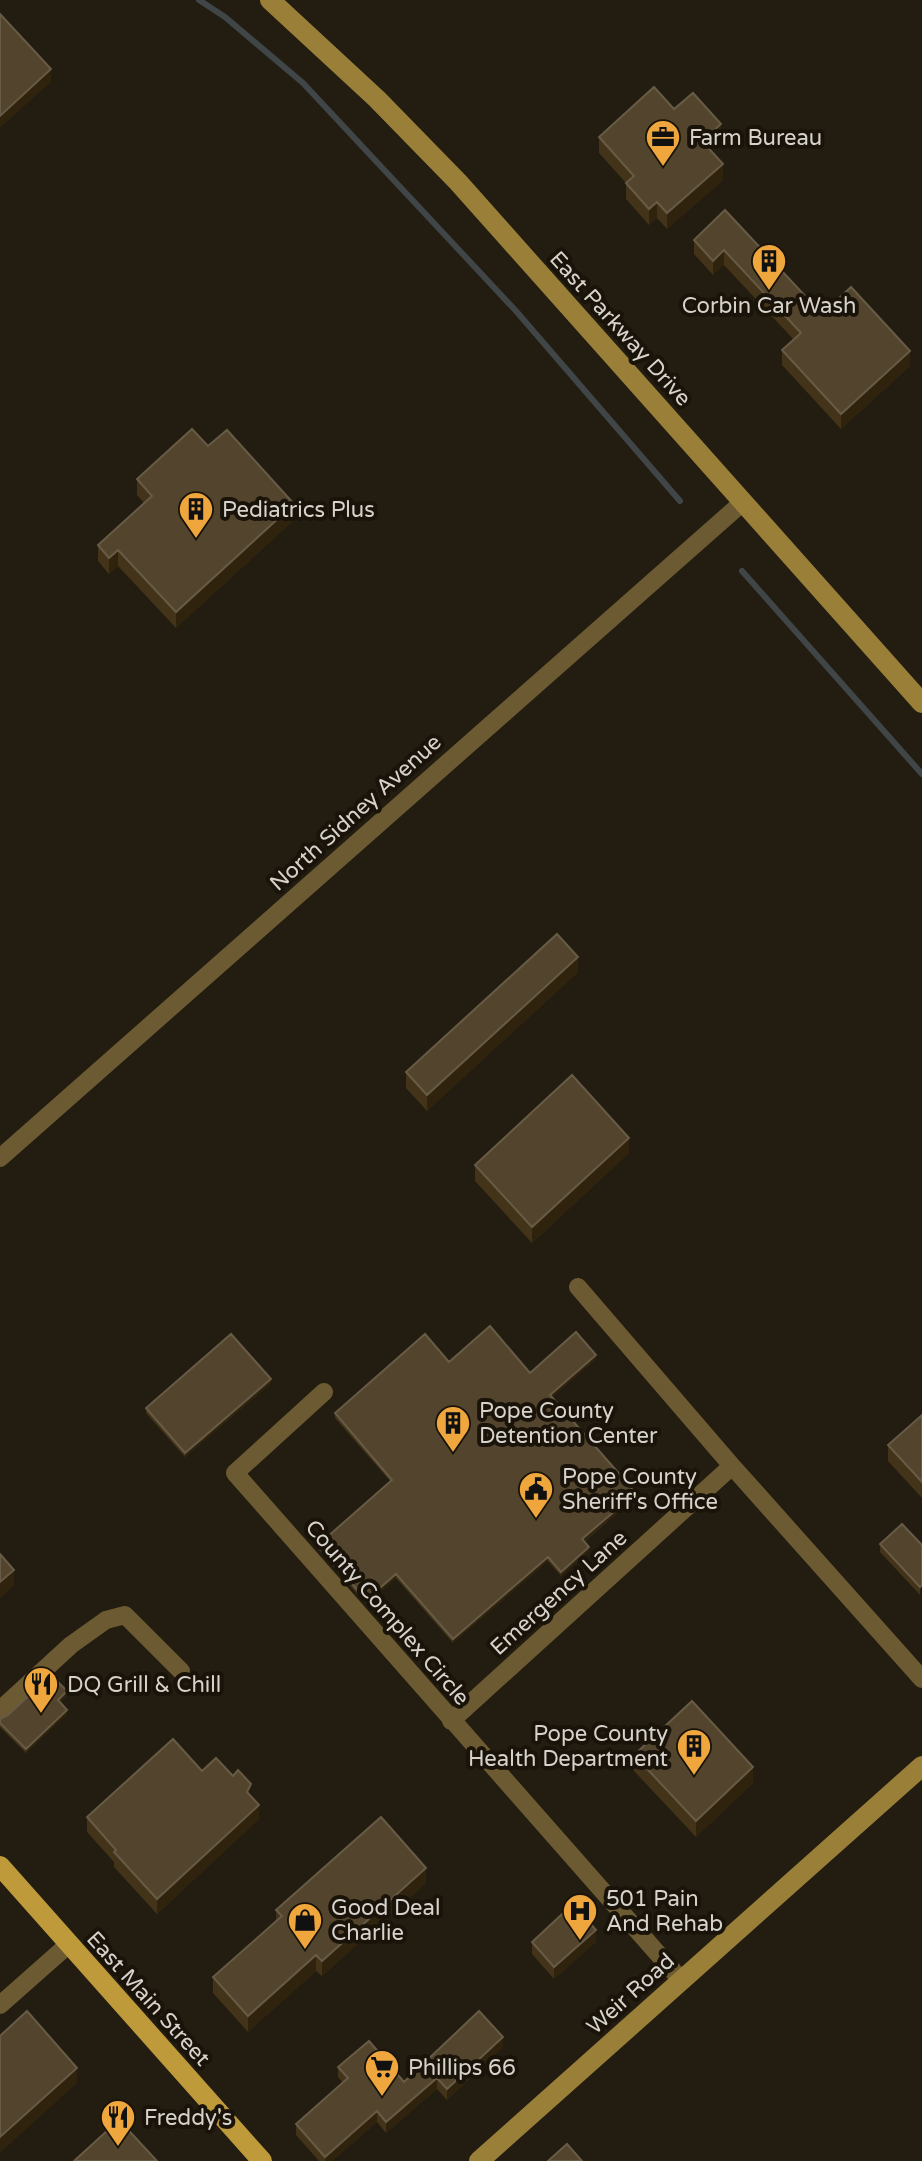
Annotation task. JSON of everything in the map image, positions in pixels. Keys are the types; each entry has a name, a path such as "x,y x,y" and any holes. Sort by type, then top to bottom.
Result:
{"main road":[{"name":"East Parkway Drive","path":"270,0 377,99 458,182 922,703"},
{"name":"Weir Road","path":"479,2161 922,1766"},
{"name":"East Main Street","path":"0,1866 262,2161"}],"street":[{"name":"North Sidney Avenue","path":"0,1158 743,502"},
{"path":"578,1287 922,1679"},
{"name":"County Complex Circle","path":"324,1392 235,1473 681,1980"},
{"name":"Emergency Lane","path":"451,1721 732,1466"},
{"path":"0,1710 71,1645 106,1620 125,1615 181,1671"},
{"path":"0,2005 69,1944"}],"building":[{"path":"0,14 51,69 0,116"},
{"name":"Farm Bureau","path":"654,87 674,109 693,93 721,124 702,141 723,164 667,213 657,202 649,209 626,183 634,176 599,137"},
{"path":"725,210 822,314 851,287 910,351 841,414 782,350 801,333 724,250 713,261 694,240"},
{"name":"Pediatrics Plus","path":"192,429 208,446 227,430 294,504 176,612 118,550 109,558 98,545 152,496 137,479"},
{"path":"557,934 578,957 427,1095 406,1072"},
{"path":"572,1075 629,1138 532,1227 475,1165"},
{"name":"Pope County Detention Center","path":"490,1326 530,1373 576,1332 596,1355 550,1395 636,1493 582,1539 589,1547 561,1572 548,1557 453,1639 396,1574 366,1600 318,1545 392,1480 335,1413 425,1334 449,1362"},
{"path":"231,1334 271,1379 185,1453 146,1408"},
{"path":"922,1415 922,1482 888,1445"},
{"path":"902,1524 922,1545 920,1587 880,1544"},
{"path":"0,1554 14,1570 0,1582"},
{"name":"DQ Grill & Chill","path":"51,1675 67,1691 58,1700 67,1710 26,1749 0,1723 0,1719"},
{"name":"Pope County Health Department","path":"692,1701 753,1767 696,1821 634,1755"},
{"path":"173,1739 202,1771 216,1758 233,1776 238,1770 251,1784 247,1792 259,1805 157,1899 87,1817"},
{"name":"Good Deal Charlie","path":"381,1817 426,1868 322,1961 316,1955 248,2016 213,1977 282,1916 276,1910"},
{"path":"573,1904 596,1930 554,1967 532,1942"},
{"path":"27,2011 77,2068 0,2137 0,2036"},
{"path":"479,2011 503,2037 447,2089 437,2078 386,2122 377,2111 325,2157 296,2124 348,2078 338,2067 369,2041 404,2082"},
{"path":"119,2120 157,2161 74,2161"},
{"path":"567,2144 582,2161 548,2161"}],"waterway":[{"path":"199,0 225,17 303,83 516,311 680,501"},
{"path":"742,571 922,774"}],"place":[{"name":"Farm Bureau","path":"663,168"},
{"name":"Corbin Car Wash","path":"769,292"},
{"name":"Pediatrics Plus","path":"196,540"},
{"name":"Pope County Detention Center","path":"453,1454"},
{"name":"Pope County Sheriff's Office","path":"536,1520"},
{"name":"DQ Grill & Chill","path":"41,1715"},
{"name":"Pope County Health Department","path":"694,1777"},
{"name":"501 Pain And Rehab","path":"580,1942"},
{"name":"Good Deal Charlie","path":"305,1951"},
{"name":"Phillips 66","path":"382,2098"},
{"name":"Freddy's","path":"118,2148"}]}
